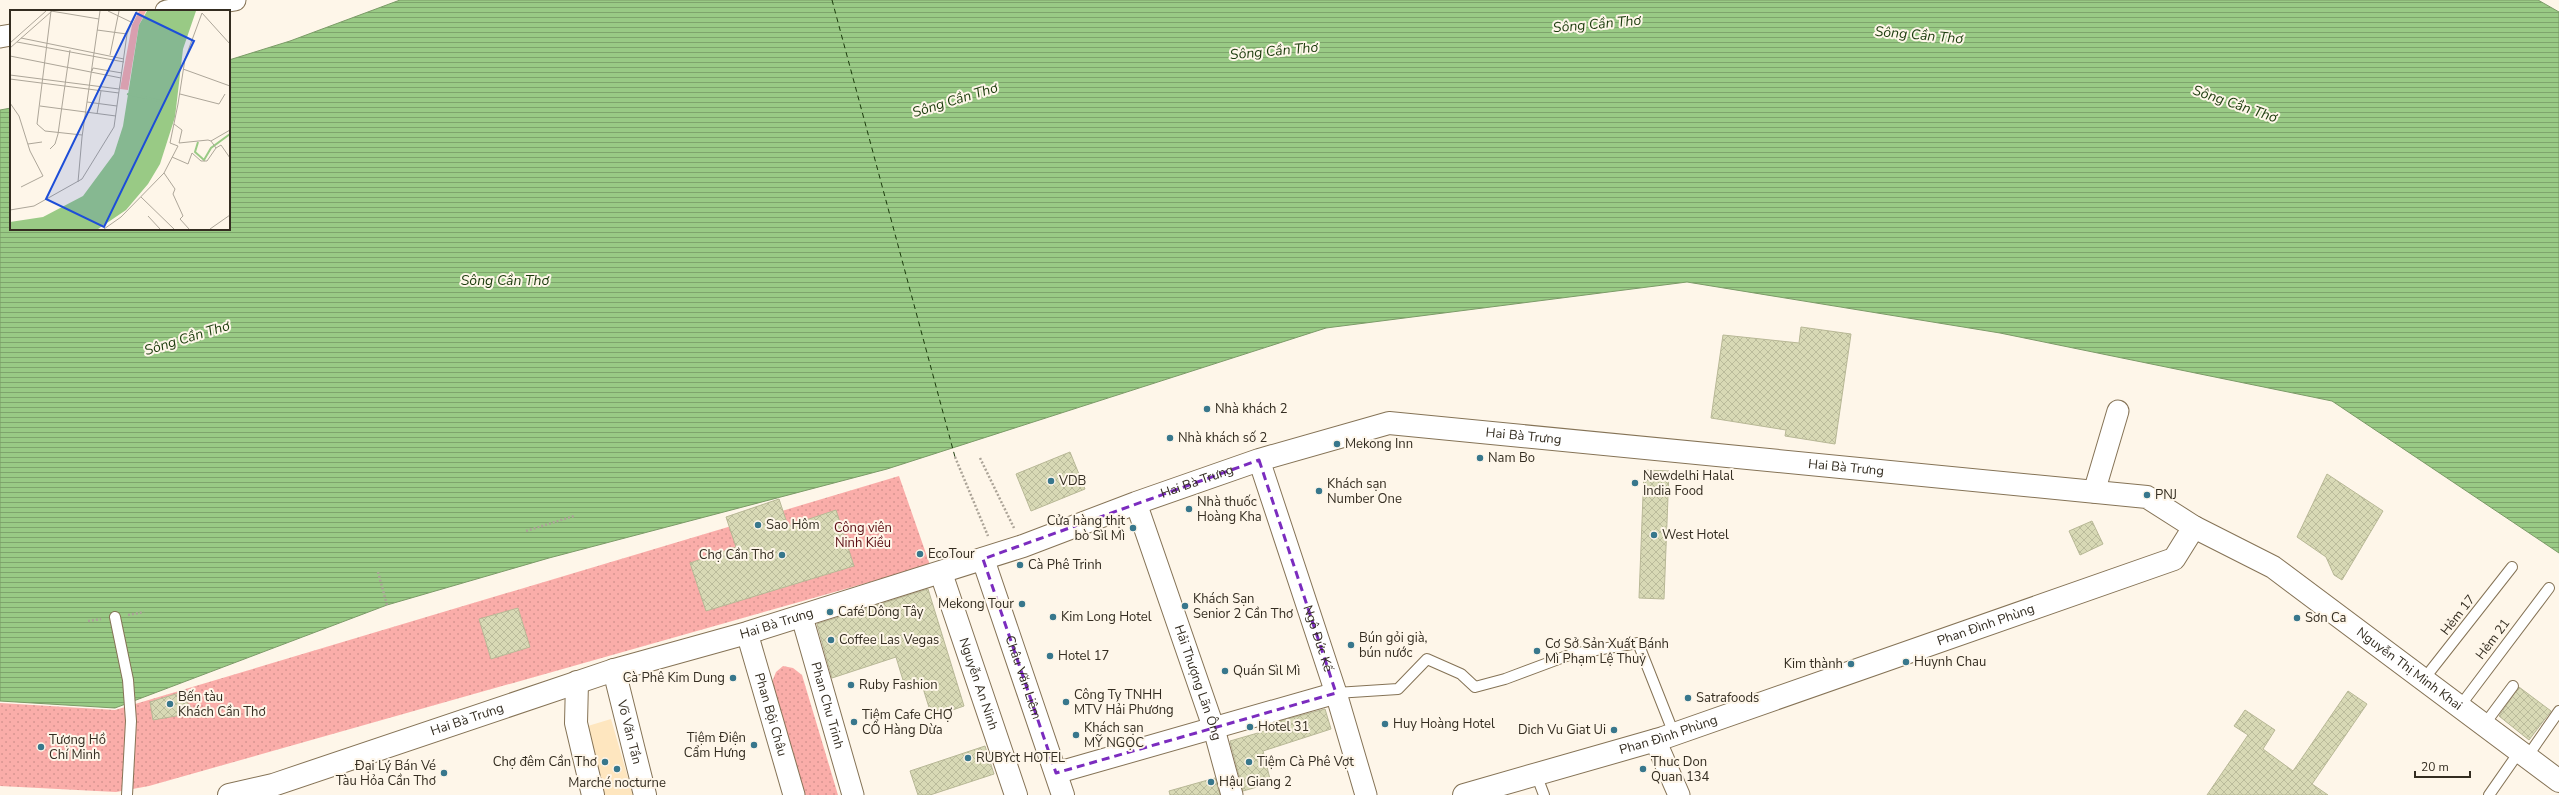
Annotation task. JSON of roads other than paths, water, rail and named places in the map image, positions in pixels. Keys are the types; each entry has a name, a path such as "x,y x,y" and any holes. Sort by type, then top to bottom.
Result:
{"street":[{"path":"172,10 235,0"},
{"path":"0,37 10,35"},
{"path":"2094,492 2118,411"},
{"name":"Hai Bà Trưng","path":"229,795 275,790 577,682 614,670 802,617 941,573 1023,546 1136,502 1259,460 1389,423 2147,497 2194,526"},
{"name":"Ngô Đức Kế","path":"1259,460 1336,693 1366,795"},
{"name":"Hải Thượng Lãn Ông","path":"1136,502 1214,729 1232,795"},
{"name":"Nguyễn Thị Minh Khai","path":"2194,526 2273,567 2559,781"},
{"name":"Phan Đình Phùng","path":"1464,795 1665,737 2174,559 2194,526"},
{"name":"Châu Văn Liêm","path":"990,557 1063,795"},
{"name":"Nguyễn An Ninh","path":"941,573 1016,795"},
{"name":"Phan Chu Trinh","path":"802,617 853,795"},
{"name":"Phan Bội Châu","path":"747,633 794,795"},
{"name":"Võ Văn Tần","path":"614,670 645,795"},
{"path":"577,682 576,723 593,795"},
{"path":"1056,773 1336,693"},
{"path":"1665,737 1679,795"}],"lane":[{"name":"Hẻm 17","path":"2424,679 2512,567"},
{"name":"Hẻm 21","path":"2460,706 2549,588"},
{"path":"115,617 128,680 131,721 127,795"},
{"path":"1336,693 1398,689 1428,659 1461,674 1475,687 1505,679 1572,654 1638,643 1665,737"},
{"path":"2484,725 2513,686"},
{"path":"2489,795 2559,711"},
{"path":"1536,774 1544,795"}],"water":[{"name":"Sông Cần Thơ","path":"400,0 2538,0 2559,12 2559,553 2332,401 2000,333 1687,282 1326,328 887,469 549,558 387,605 115,708 0,701 0,110 10,108 10,230 230,230 230,60 290,41"}],"place":[{"name":"Nhà khách 2","path":"1207,409"},
{"name":"Nhà khách số 2","path":"1170,438"},
{"name":"Mekong Inn","path":"1337,444"},
{"name":"Nam Bo","path":"1480,458"},
{"name":"VDB","path":"1051,481"},
{"name":"Newdelhi Halal India Food","path":"1635,483"},
{"name":"Khách sạn Number One","path":"1319,491"},
{"name":"PNJ","path":"2147,495"},
{"name":"Nhà thuốc Hoàng Kha","path":"1189,509"},
{"name":"Sao Hôm","path":"758,525"},
{"name":"Cửa hàng thịt bò Sìl Mì","path":"1133,528"},
{"name":"West Hotel","path":"1654,535"},
{"name":"EcoTour","path":"920,554"},
{"name":"Chợ Cần Thơ","path":"782,555"},
{"name":"Cà Phê Trinh","path":"1020,565"},
{"name":"Mekong Tour","path":"1022,604"},
{"name":"Khách Sạn Senior 2 Cần Thơ","path":"1185,606"},
{"name":"Café Dông Tây","path":"830,612"},
{"name":"Kim Long Hotel","path":"1053,617"},
{"name":"Sơn Ca","path":"2297,618"},
{"name":"Coffee Las Vegas","path":"831,640"},
{"name":"Bún gỏi già, bún nước","path":"1351,645"},
{"name":"Cơ Sở Sản Xuất Bánh Mì Phạm Lệ Thuỷ","path":"1537,651"},
{"name":"Hotel 17","path":"1050,656"},
{"name":"Huynh Chau","path":"1906,662"},
{"name":"Kim thành","path":"1851,664"},
{"name":"Quán Sìl Mì","path":"1225,671"},
{"name":"Cà Phê Kim Dung","path":"733,678"},
{"name":"Ruby Fashion","path":"851,685"},
{"name":"Satrafoods","path":"1688,698"},
{"name":"Công Ty TNHH MTV Hải Phương","path":"1066,702"},
{"name":"Bến tàu Khách Cần Thơ","path":"170,704"},
{"name":"Tiệm Cafe CHỢ CỔ Hàng Dừa","path":"854,722"},
{"name":"Huy Hoàng Hotel","path":"1385,724"},
{"name":"Hotel 31","path":"1250,727"},
{"name":"Dich Vu Giat Ui","path":"1614,730"},
{"name":"Khách sạn MỸ NGỌC","path":"1076,735"},
{"name":"Tiệm Điện Cẩm Hưng","path":"754,745"},
{"name":"Tượng Hồ Chí Minh","path":"41,747"},
{"name":"RUBYct HOTEL","path":"968,758"},
{"name":"Chợ đêm Cần Thơ","path":"605,762"},
{"name":"Tiệm Cà Phê Vợt","path":"1249,762"},
{"name":"Marché nocturne","path":"617,769"},
{"name":"Thuc Don Quan 134","path":"1643,769"},
{"name":"Đại Lý Bán Vé Tàu Hỏa Cần Thơ","path":"444,773"},
{"name":"Hậu Giang 2","path":"1211,782"}],"park label":[{"name":"Công viên Ninh Kiều","path":"863,536"}]}
